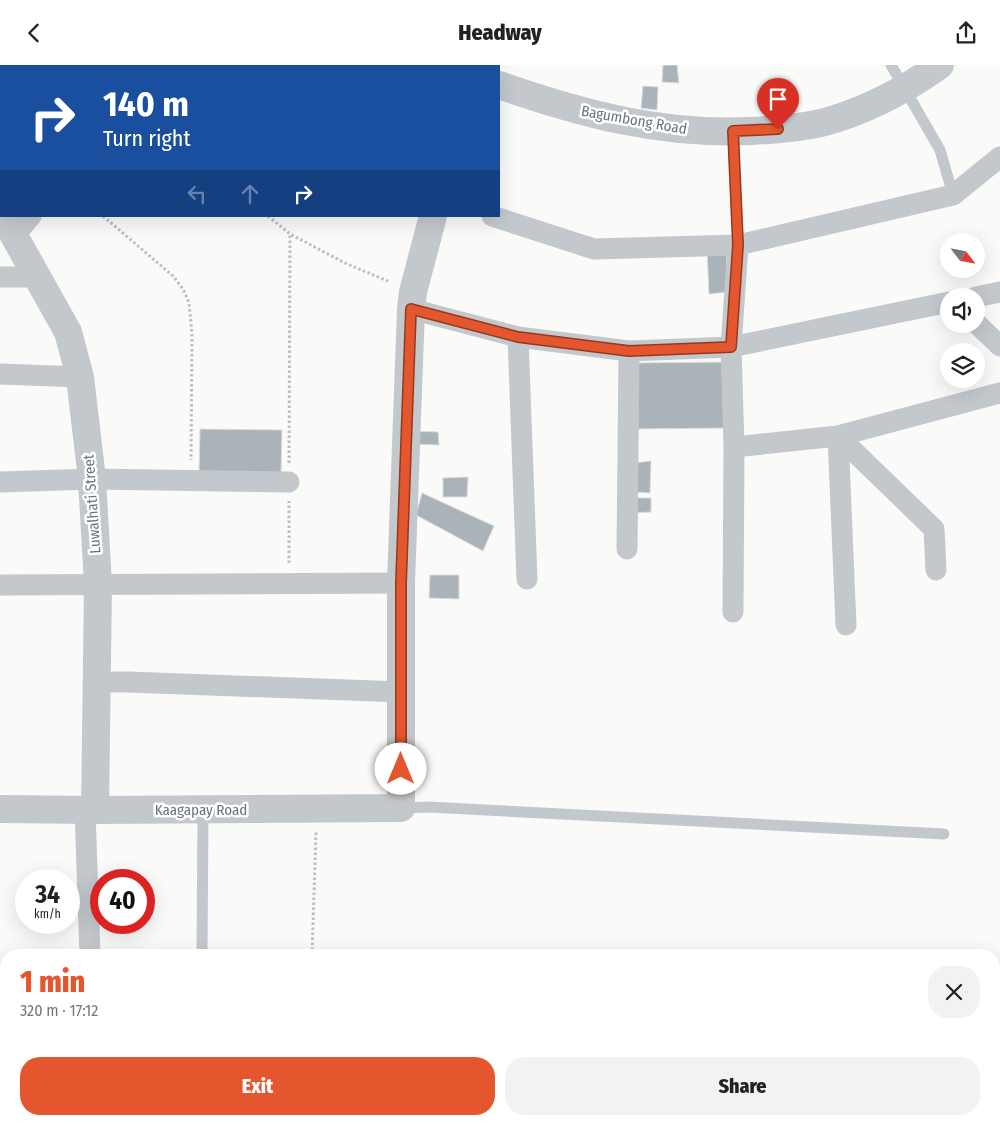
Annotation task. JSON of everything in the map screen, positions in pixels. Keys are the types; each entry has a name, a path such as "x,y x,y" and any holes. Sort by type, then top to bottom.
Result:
{"street":[{"name":"Bagumbong Road","path":"500,85 548,102 623,121 693,131 783,129 820,123 848,115 871,105 897,76 940,65"},
{"path":"495,217 594,249 738,245 953,195 997,166"},
{"path":"401,808 401,583 412,300 432,217"},
{"name":"Luwalhati Street","path":"10,219 37,277 68,332 80,377 92,479 98,585 98,682 90,810"},
{"path":"733,612 734,447 731,347 738,245"},
{"path":"0,277 37,277"},
{"path":"985,295 1000,292"},
{"path":"412,300 518,337 629,351 731,347 940,304"},
{"path":"985,332 1000,347"},
{"path":"518,337 527,579"},
{"path":"627,549 629,351"},
{"path":"0,374 80,377"},
{"path":"734,447 838,436 1000,393"},
{"path":"838,436 934,529 936,570"},
{"path":"838,436 846,625"},
{"path":"0,482 92,479 289,482"},
{"path":"0,585 401,583"},
{"path":"98,682 402,691"},
{"name":"Kaagapay Road","path":"0,809 203,810 401,808"},
{"path":"90,810 90,949"}],"lane":[{"path":"897,76 940,150 953,195"},
{"path":"733,131 738,245"},
{"path":"401,808 428,807 944,834"},
{"path":"202,949 203,810"}],"path":[{"path":"104,217 172,276 183,289 189,303 192,334 191,481"},
{"path":"269,217 290,234 412,300"},
{"path":"289,583 290,234"},
{"path":"312,949 316,809"}],"building":[{"path":"663,65 677,65 679,83 662,82"},
{"path":"643,86 658,87 657,110 641,108"},
{"path":"726,246 728,292 709,294 707,248"},
{"path":"730,362 730,428 631,429 631,363"},
{"path":"200,429 282,430 281,475 199,474"},
{"path":"412,431 438,432 439,445 410,444"},
{"path":"651,461 650,493 633,492 634,463"},
{"path":"468,477 467,497 443,497 443,478"},
{"path":"422,493 494,526 483,551 416,515"},
{"path":"632,498 651,498 651,512 630,513"},
{"path":"430,575 459,575 459,599 429,598"}],"route":[{"path":"401,769 401,583 411,309 518,337 629,351 731,347 738,245 733,131 778,129"}]}
